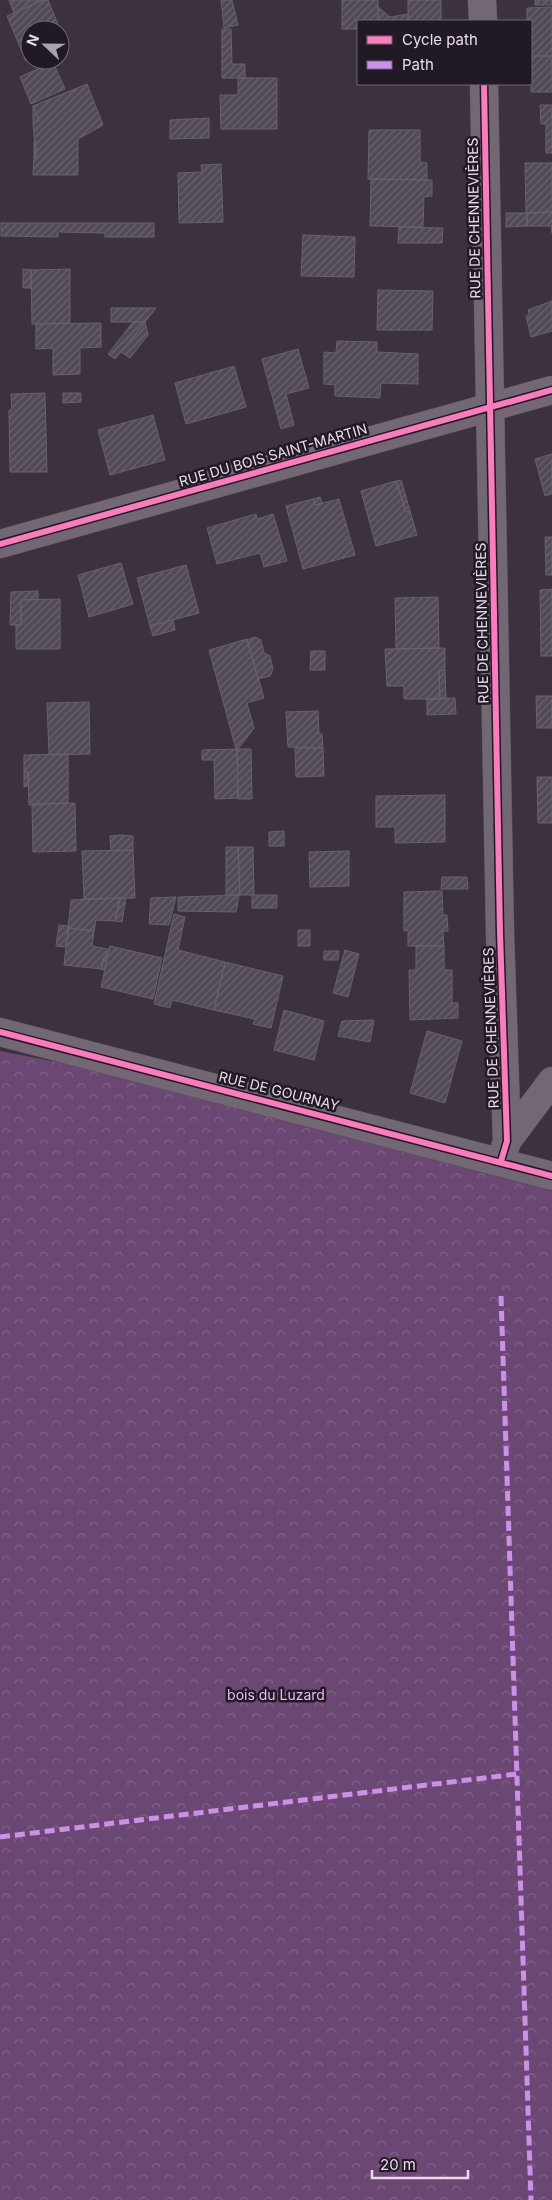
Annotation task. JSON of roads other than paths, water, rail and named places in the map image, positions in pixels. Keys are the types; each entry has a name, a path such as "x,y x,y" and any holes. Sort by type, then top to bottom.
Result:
{"street":[{"path":"482,0 482,20"},
{"name":"RUE DE CHENNEVIÈRES","path":"484,85 504,1151"},
{"name":"RUE DU BOIS SAINT-MARTIN","path":"0,544 552,390"},
{"name":"RUE DE GOURNAY","path":"0,1032 504,1151 552,1176"},
{"path":"504,1151 552,1081"}],"park label":[{"name":"bois du Luzard","path":"276,1695"}]}
